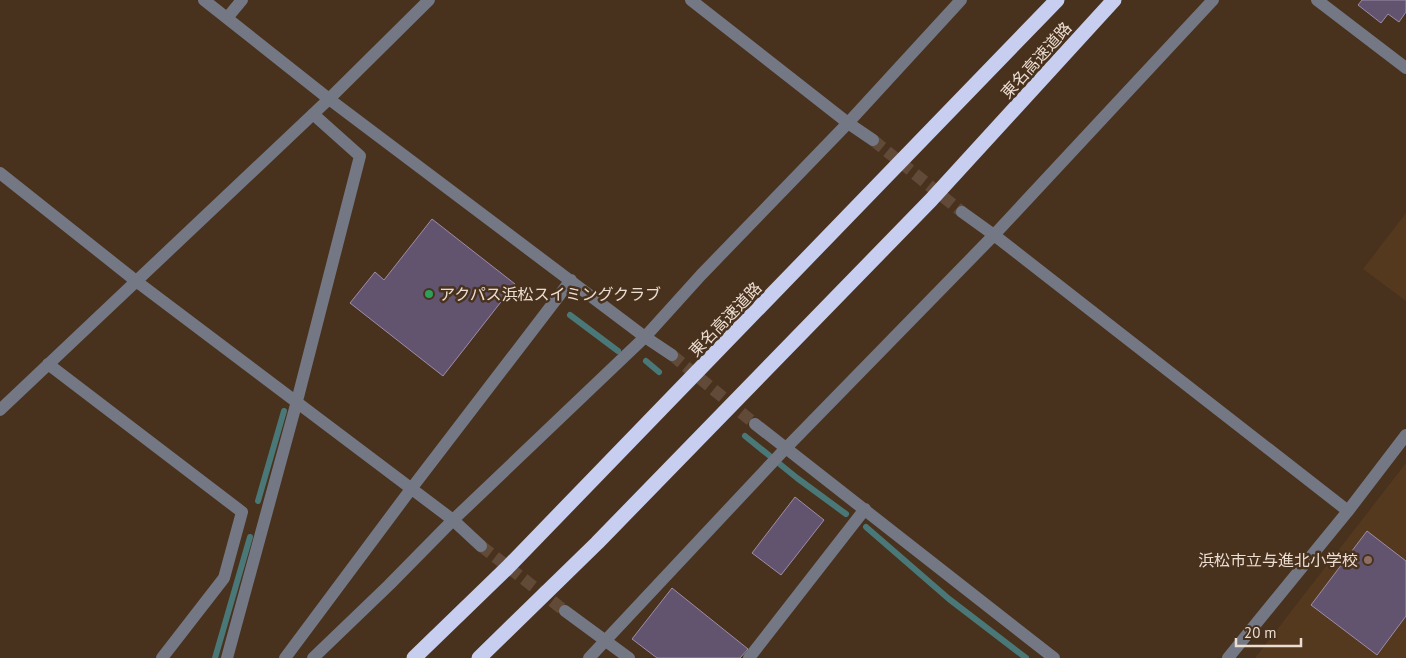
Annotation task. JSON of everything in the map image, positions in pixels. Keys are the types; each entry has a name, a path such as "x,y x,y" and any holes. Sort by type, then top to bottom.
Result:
{"highway":[{"name":"東名高速道路","path":"414,658 514,561 1057,0"},
{"name":"東名高速道路","path":"479,658 597,543 931,200 1114,0"}],"street":[{"path":"204,0 329,99 672,355"},
{"path":"227,18 242,0"},
{"path":"2,404 48,364 329,99 429,0"},
{"path":"692,0 848,123 873,140"},
{"path":"313,658 453,520 645,336 701,275 848,123 961,0"},
{"path":"589,658 786,448 994,235 1212,0"},
{"path":"1317,0 1406,68"},
{"path":"227,658 297,401 360,156 313,114"},
{"path":"0,173 136,281 453,520 481,546"},
{"path":"962,212 1348,511"},
{"path":"285,658 410,489 571,280"},
{"path":"48,364 242,512 224,578 162,658"},
{"path":"755,424 1054,658"},
{"path":"1228,658 1348,511 1406,435"},
{"path":"749,658 865,509"},
{"path":"565,611 629,658"}],"shaded area":[{"path":"1406,213 1406,301 1363,269"},
{"name":"浜松市立与進北小学校","path":"1406,463 1406,658 1255,658"}],"building":[{"path":"1362,0 1406,0 1406,12 1399,22 1388,14 1381,23 1358,5"},
{"path":"432,219 515,284 443,376 350,303 375,272 384,280"},
{"path":"795,497 824,520 781,575 752,553"},
{"path":"1367,531 1406,561 1406,616 1377,655 1311,605"},
{"path":"672,588 748,649 740,658 657,658 632,639"}],"waterway":[{"path":"570,315 618,351"},
{"path":"646,361 659,372"},
{"path":"258,501 284,411"},
{"path":"745,436 846,514"},
{"path":"866,527 949,599 1026,658"},
{"path":"215,658 250,537"}],"tunnel":[{"path":"873,140 962,212"},
{"path":"672,355 755,424"},
{"path":"481,546 565,611"}],"place":[{"name":"アクパス浜松スイミングクラブ","path":"429,294"},
{"name":"浜松市立与進北小学校","path":"1368,560"}]}
